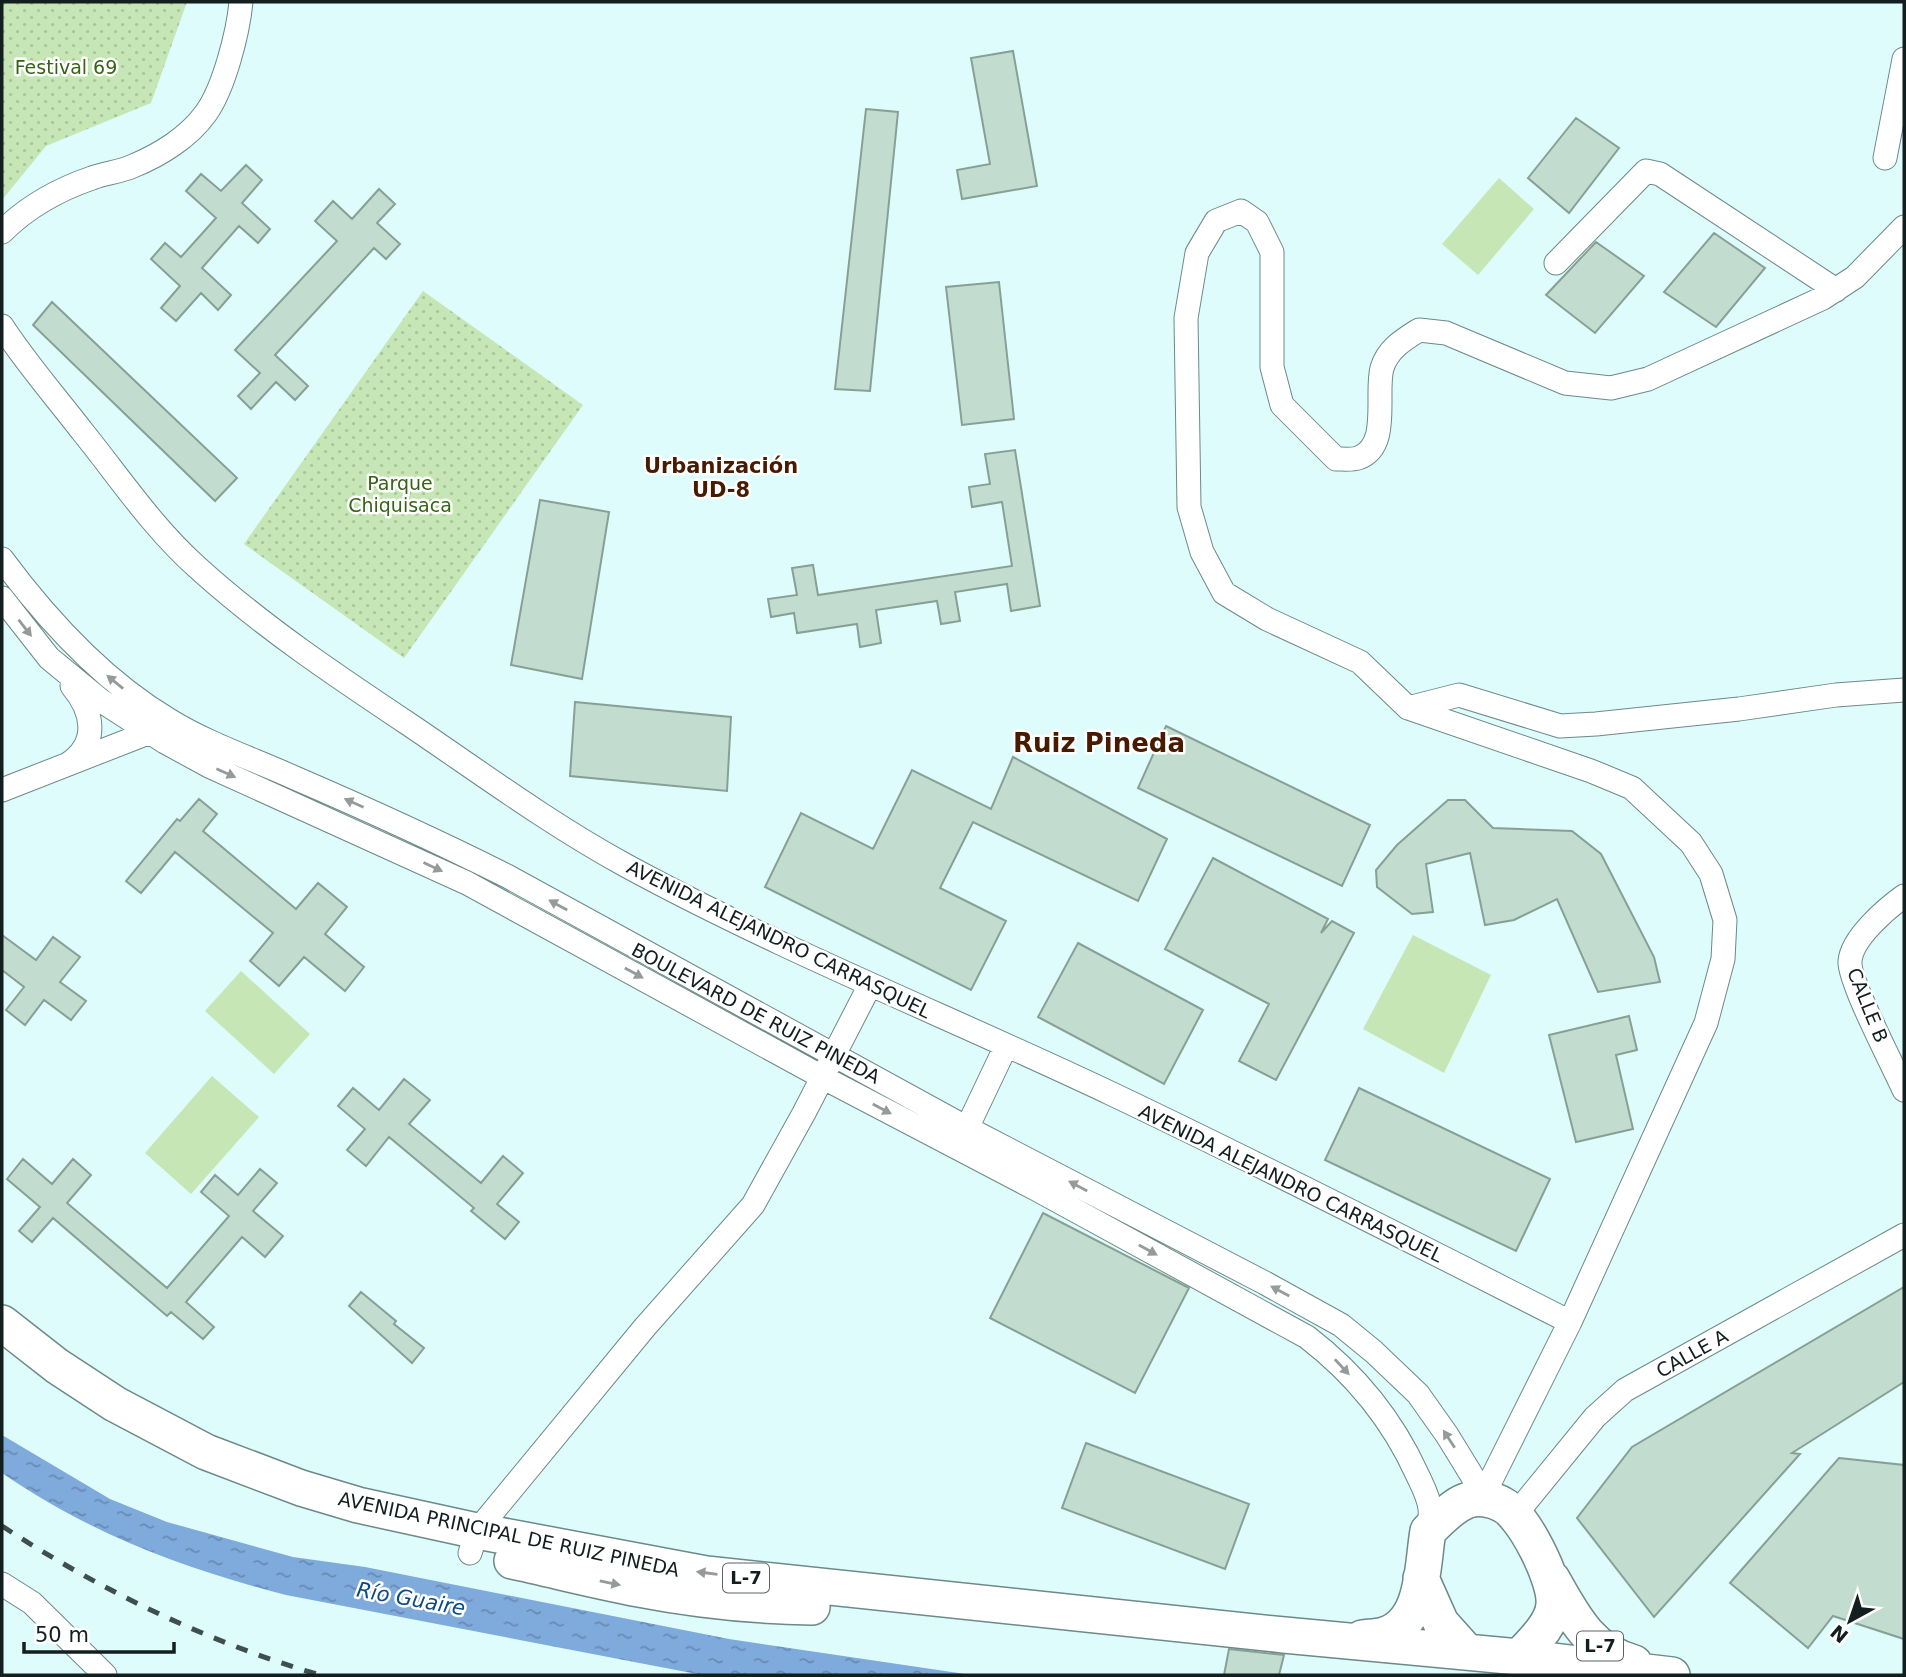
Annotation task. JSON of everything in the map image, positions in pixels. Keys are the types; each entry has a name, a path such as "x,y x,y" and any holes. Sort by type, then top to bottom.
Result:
{"main road":[{"name":"AVENIDA PRINCIPAL DE RUIZ PINEDA","path":"2,1323 57,1366 116,1404 206,1452 245,1469 474,1542"},
{"name":"AVENIDA PRINCIPAL DE RUIZ PINEDA","path":"2,1350 47,1384 132,1438 214,1477 284,1505 474,1542 706,1574 1467,1652"},
{"path":"1467,1652 1441,1623 1421,1578 1428,1531 1466,1501 1482,1498 1503,1505 1515,1515 1549,1574 1555,1601 1553,1611 1535,1640 1519,1657"},
{"name":"L-7","path":"1549,1574 1566,1605 1592,1640 1615,1658 1682,1675"},
{"name":"AVENIDA PRINCIPAL DE RUIZ PINEDA","path":"1345,1641 1386,1634 1405,1622 1416,1603 1421,1578"},
{"name":"L-7","path":"1467,1652 1672,1675"}],"street":[{"path":"2,232 23,212 48,195 131,167 162,152 186,133 206,113 223,75 239,21 241,2"},
{"path":"1885,158 1904,59"},
{"path":"1556,263 1646,171 1660,174 1836,290"},
{"path":"1482,1498 1570,1322 1706,1023 1723,959 1725,920 1711,874 1691,843 1632,788 1591,771 1408,708 1360,662 1267,620 1224,593 1202,552 1189,507 1186,318 1196,253 1216,221 1241,211 1257,222 1272,252 1272,367 1282,405 1336,459 1358,458 1372,448 1379,429 1382,369 1394,347 1419,330 1446,333 1565,383 1611,388 1648,379 1836,290 1855,277 1904,228"},
{"name":"AVENIDA ALEJANDRO CARRASQUEL","path":"2,326 24,360 85,433 138,506 195,566 251,612 357,690 541,813 619,862 705,907 1110,1093 1570,1322"},
{"name":"BOULEVARD DE RUIZ PINEDA","path":"2,559 33,599 80,651 162,732 209,766 467,883 1307,1337 1334,1357 1379,1407 1397,1434 1425,1490 1431,1510 1428,1531"},
{"name":"BOULEVARD DE RUIZ PINEDA","path":"2,597 49,658 100,700 162,732 432,839 507,876 967,1128 1341,1325 1418,1394 1447,1435 1474,1479 1482,1498"},
{"path":"49,658 84,700 90,717 85,746 77,758 59,769"},
{"path":"1408,708 1458,695 1560,726 1739,709 1836,695 1904,690"},
{"path":"2,790 162,732"},
{"path":"2,805 162,732"},
{"name":"CALLE B","path":"1904,896 1873,923 1857,942 1850,962 1860,994 1904,1090"},
{"path":"474,1542 645,1327 753,1205 870,985"},
{"path":"967,1128 1006,1046"},
{"name":"CALLE A","path":"1515,1515 1595,1417 1625,1391 1904,1235"},
{"path":"2,1584 32,1602 105,1675"}],"green space":[{"name":"Festival 69","path":"2,2 187,2 151,103 46,146 2,200"},
{"path":"1499,178 1534,209 1478,275 1442,244"},
{"name":"Parque Chiquisaca","path":"423,291 583,405 404,658 244,544"},
{"path":"1413,935 1491,975 1444,1073 1363,1029"},
{"path":"241,971 310,1034 274,1074 205,1011"},
{"path":"212,1076 259,1117 191,1194 145,1153"}],"water":[{"name":"Río Guaire","path":"2,1435 110,1499 167,1522 293,1557 365,1567 729,1639 972,1675 702,1675 286,1595 210,1573 138,1547 35,1495 2,1473"}],"building":[{"path":"1013,51 1037,186 962,199 957,170 990,164 971,58"},
{"path":"866,109 898,112 870,391 835,389"},
{"path":"1576,118 1619,148 1569,213 1528,178"},
{"path":"246,165 262,180 242,203 270,229 258,243 239,226 202,268 231,295 218,310 201,293 176,321 161,308 180,286 151,259 165,243 181,257 216,218 186,191 201,174 221,191"},
{"path":"379,189 395,204 377,223 400,244 386,259 374,248 275,355 308,386 295,400 276,382 251,409 238,396 260,373 235,350 337,241 315,221 333,201 352,219"},
{"path":"1714,233 1765,268 1716,327 1664,292"},
{"path":"1596,242 1644,276 1595,333 1546,295"},
{"path":"999,282 1014,419 962,425 946,287"},
{"path":"52,302 237,478 215,501 33,325"},
{"path":"1015,450 1040,606 1011,611 1007,584 955,592 960,621 941,624 937,601 876,610 881,643 860,647 857,624 797,633 794,613 771,617 768,599 797,595 792,568 813,565 818,595 1012,566 1002,502 972,507 969,487 990,484 985,454"},
{"path":"540,500 609,512 582,679 511,665"},
{"path":"575,702 731,717 727,791 570,776"},
{"path":"1166,726 1370,825 1342,886 1138,788"},
{"path":"1013,757 1167,839 1138,901 973,822 940,888 1006,921 971,990 765,887 801,813 873,849 912,770 991,809"},
{"path":"199,799 217,814 203,831 296,909 318,883 347,907 325,934 364,967 345,991 304,957 279,986 250,961 273,933 175,852 141,893 126,881 177,819 180,821"},
{"path":"1448,800 1465,800 1493,828 1572,831 1601,854 1654,957 1660,982 1598,992 1557,899 1514,920 1485,925 1470,853 1426,864 1433,912 1412,914 1377,887 1376,870 1397,845"},
{"path":"1213,858 1328,919 1321,933 1332,921 1354,933 1276,1080 1239,1061 1269,1004 1165,949"},
{"path":"2,935 36,960 53,937 80,957 60,982 86,1001 71,1020 44,1000 25,1025 6,1010 24,987 2,970"},
{"path":"1078,943 1203,1010 1164,1084 1038,1017"},
{"path":"1629,1016 1637,1050 1616,1055 1633,1129 1576,1142 1549,1035"},
{"path":"404,1079 430,1100 409,1124 481,1183 503,1156 523,1173 497,1204 519,1222 505,1239 471,1211 474,1208 389,1137 366,1166 347,1150 365,1129 338,1106 353,1088 379,1110"},
{"path":"1359,1088 1550,1179 1516,1251 1325,1160"},
{"path":"23,1159 52,1184 73,1159 91,1175 67,1203 167,1288 229,1216 201,1192 215,1175 238,1195 260,1169 277,1183 253,1211 283,1236 265,1257 242,1237 186,1302 214,1327 203,1339 171,1312 167,1316 53,1218 32,1242 19,1231 40,1207 7,1179"},
{"path":"1043,1213 1189,1288 1135,1393 990,1318"},
{"path":"1904,1287 1904,1382 1792,1453 1800,1454 1654,1617 1577,1518 1632,1447"},
{"path":"361,1292 424,1348 412,1363 349,1306"},
{"path":"1086,1443 1249,1504 1225,1569 1062,1508"},
{"path":"1839,1458 1904,1465 1904,1639 1833,1616 1808,1648 1730,1583"},
{"path":"1229,1649 1284,1655 1279,1675 1224,1675"}],"railway":[{"path":"2,1526 77,1572 155,1612 236,1647 320,1675"}],"district":[{"name":"Urbanización UD-8","path":"721,478"},
{"name":"Ruiz Pineda","path":"1099,743"}]}
